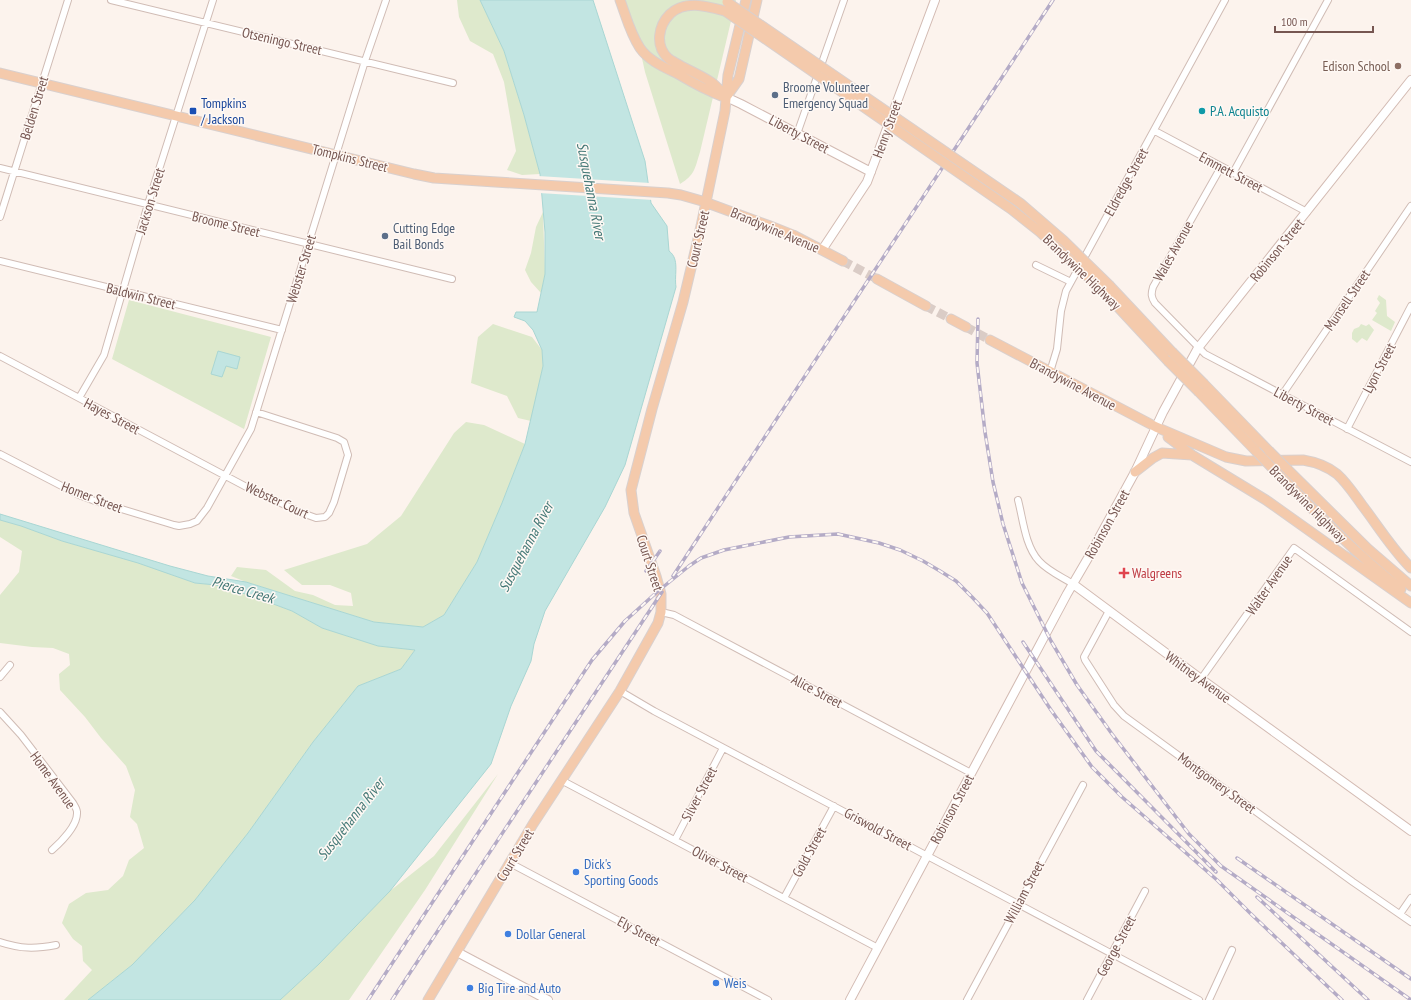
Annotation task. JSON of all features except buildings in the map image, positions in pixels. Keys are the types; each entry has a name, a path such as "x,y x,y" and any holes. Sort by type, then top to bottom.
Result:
{"main road":[{"path":"620,0 630,29 641,50 647,56 665,68 709,91 726,97"},
{"name":"Brandywine Highway","path":"708,0 725,4 1023,206 1064,241 1170,357 1199,392 1312,509 1343,540 1411,597"},
{"name":"Court Street","path":"428,1000 561,780 620,691 656,630 661,612 662,600 659,584 634,513 631,490 652,409 683,302 725,111 728,75 746,0"},
{"path":"726,97 740,79 757,0"},
{"path":"725,4 688,4 672,11 661,27 660,38 663,51 668,59 713,83 726,97"},
{"name":"Tompkins Street","path":"0,73 434,178 668,193 706,202"},
{"name":"Brandywine Avenue","path":"706,202 781,230 843,261"},
{"path":"877,279 926,306"},
{"path":"951,319 966,327"},
{"name":"Brandywine Avenue","path":"990,340 1156,427"},
{"name":"Brandywine Highway","path":"1170,357 1204,384 1368,549 1411,586"},
{"path":"1156,427 1192,455 1266,500 1411,603"},
{"path":"1156,427 1214,453 1235,460 1303,460 1312,461 1329,469 1337,474 1349,487 1394,549 1411,568"},
{"path":"1135,472 1162,453 1192,455"}],"street":[{"name":"Belden Street","path":"0,217 68,0"},
{"name":"Otseningo Street","path":"111,0 453,83"},
{"name":"Jackson Street","path":"79,398 102,360 148,204 213,0"},
{"name":"Webster Street","path":"190,524 197,521 207,508 246,439 256,412 309,244 364,61 386,0"},
{"path":"797,134 844,0"},
{"name":"Henry Street","path":"822,250 864,187 871,172 935,0"},
{"name":"Eldredge Street","path":"1050,372 1057,349 1063,301 1071,282 1226,0"},
{"path":"1234,173 1328,0"},
{"name":"Robinson Street","path":"850,1000 1073,584 1135,472 1177,385 1198,348 1411,80"},
{"name":"Liberty Street","path":"726,97 871,172"},
{"name":"Emmett Street","path":"1155,131 1307,212"},
{"name":"Wales Avenue","path":"1198,348 1155,303 1151,298 1151,293 1165,264 1221,167"},
{"name":"Broome Street","path":"0,168 452,279"},
{"name":"Munsell Street","path":"1282,394 1411,206"},
{"name":"Baldwin Street","path":"0,261 282,330"},
{"path":"1036,265 1071,282"},
{"name":"Lyon Street","path":"1347,429 1411,306"},
{"name":"Liberty Street","path":"1198,348 1205,354 1411,462"},
{"name":"Hayes Street","path":"0,356 225,475"},
{"name":"Webster Court","path":"225,475 254,491 305,514 316,518 325,516 329,513 348,455 344,442 337,438 256,412"},
{"name":"Homer Street","path":"0,454 65,488 95,501 174,525 179,526 190,524"},
{"name":"Whitney Avenue","path":"1018,500 1027,538 1036,558 1046,567 1073,584 1411,831"},
{"name":"Walter Avenue","path":"1201,679 1294,548 1411,632"},
{"name":"Montgomery Street","path":"1109,611 1084,657 1114,705 1124,716 1411,922"},
{"name":"Alice Street","path":"661,612 674,615 971,773"},
{"path":"0,677 10,665"},
{"name":"Griswold Street","path":"620,691 654,711 1199,1000"},
{"name":"Home Avenue","path":"0,712 21,735 73,803 77,811 74,823 65,838 52,850"},
{"name":"Silver Street","path":"674,840 724,748"},
{"name":"Oliver Street","path":"561,780 878,948"},
{"name":"William Street","path":"967,1000 1083,785"},
{"name":"Gold Street","path":"784,898 834,806"},
{"name":"Ely Street","path":"510,863 768,1000"},
{"name":"George Street","path":"1087,1000 1145,891"},
{"path":"1400,914 1411,898"},
{"path":"0,942 16,947 30,948 56,946"},
{"path":"1209,1000 1232,950"},
{"path":"457,952 548,1000"}],"green space":[{"path":"457,0 480,0 504,51 524,115 540,174 522,175 507,170 516,151 504,82 493,54 470,41 459,17"},
{"path":"625,0 736,0 697,162 692,174 680,184 645,72 636,31"},
{"path":"543,212 545,274 541,293 531,282 525,270 531,253 536,227"},
{"path":"1379,295 1386,300 1387,316 1395,322 1391,331 1372,320 1377,313 1375,311 1380,303 1377,299"},
{"path":"129,300 271,337 244,429 112,359"},
{"path":"493,324 532,337 542,350 543,366 531,421 518,418 507,396 471,383 478,337"},
{"path":"1361,324 1366,326 1369,324 1374,330 1367,341 1362,338 1357,343 1352,339 1352,333 1354,329 1359,327"},
{"path":"466,422 484,425 525,444 477,562 444,615 423,627 374,622 231,576 237,567 266,570 295,591 313,595 335,605 353,606 351,593 330,585 302,585 284,570 367,544 401,516 454,433"},
{"path":"0,520 62,541 139,563 195,583 216,585 252,596 292,611 322,628 378,646 415,650 401,669 358,686 313,742 248,833 195,900 132,965 88,1000 64,1000 92,970 83,961 82,946 73,939 62,923 69,904 86,893 108,890 123,876 129,860 144,848 137,824 130,817 135,790 126,766 60,690 59,674 70,665 69,654 53,648 0,643 0,595 19,572 22,551 0,537"},
{"path":"498,774 425,890 349,1000 280,1000 319,964 390,891 434,856"}],"water":[{"path":"480,0 593,0 645,161 651,203 667,226 669,251 676,262 676,287 625,465 605,507 545,611 534,644 531,661 511,706 491,764 390,891 319,964 280,1000 88,1000 132,965 195,900 248,833 313,742 358,686 401,669 415,650 378,646 322,628 292,611 252,596 216,585 195,583 138,563 62,541 0,520 0,514 170,566 208,576 246,582 374,622 423,627 444,615 477,562 502,503 525,444 543,366 542,350 533,330 525,321 514,317 516,312 537,312 545,274 545,232 540,174 524,115 504,51"},
{"path":"218,351 240,357 237,369 226,366 222,377 211,374"}],"pier":[{"path":"538,176 650,183 653,200 539,193"}],"tunnel":[{"path":"843,261 877,279"},
{"path":"926,306 951,319"},
{"path":"966,327 990,340"}],"railway":[{"path":"673,576 1053,0"},
{"path":"978,319 977,363 985,432 993,482 1003,524 1022,583 1051,641 1077,685 1112,734 1189,834 1221,866 1411,1000"},
{"path":"368,1000 592,660 625,621 657,592 701,558 724,550 789,537 838,534 879,543 900,550 923,561 956,581 987,613 1051,710 1092,767 1122,797 1217,880 1342,1000"},
{"path":"646,571 660,551"},
{"path":"392,1000 662,592"},
{"path":"1023,642 1096,751 1216,872"},
{"path":"1237,858 1411,979"},
{"path":"1257,897 1368,1000"}],"place":[{"name":"Edison School","path":"1398,66"},
{"name":"Broome Volunteer Emergency Squad","path":"775,95"},
{"name":"Tompkins / Jackson","path":"193,111"},
{"name":"P.A. Acquisto","path":"1202,111"},
{"name":"Cutting Edge Bail Bonds","path":"385,236"},
{"name":"Walgreens","path":"1124,573"},
{"name":"Dick's Sporting Goods","path":"576,872"},
{"name":"Dollar General","path":"508,934"},
{"name":"Weis","path":"716,983"},
{"name":"Big Tire and Auto","path":"470,988"}],"water label":[{"name":"Susquehanna River","path":"591,191"},
{"name":"Susquehanna River","path":"526,547"},
{"name":"Pierce Creek","path":"243,590"},
{"name":"Susquehanna River","path":"351,819"}]}
